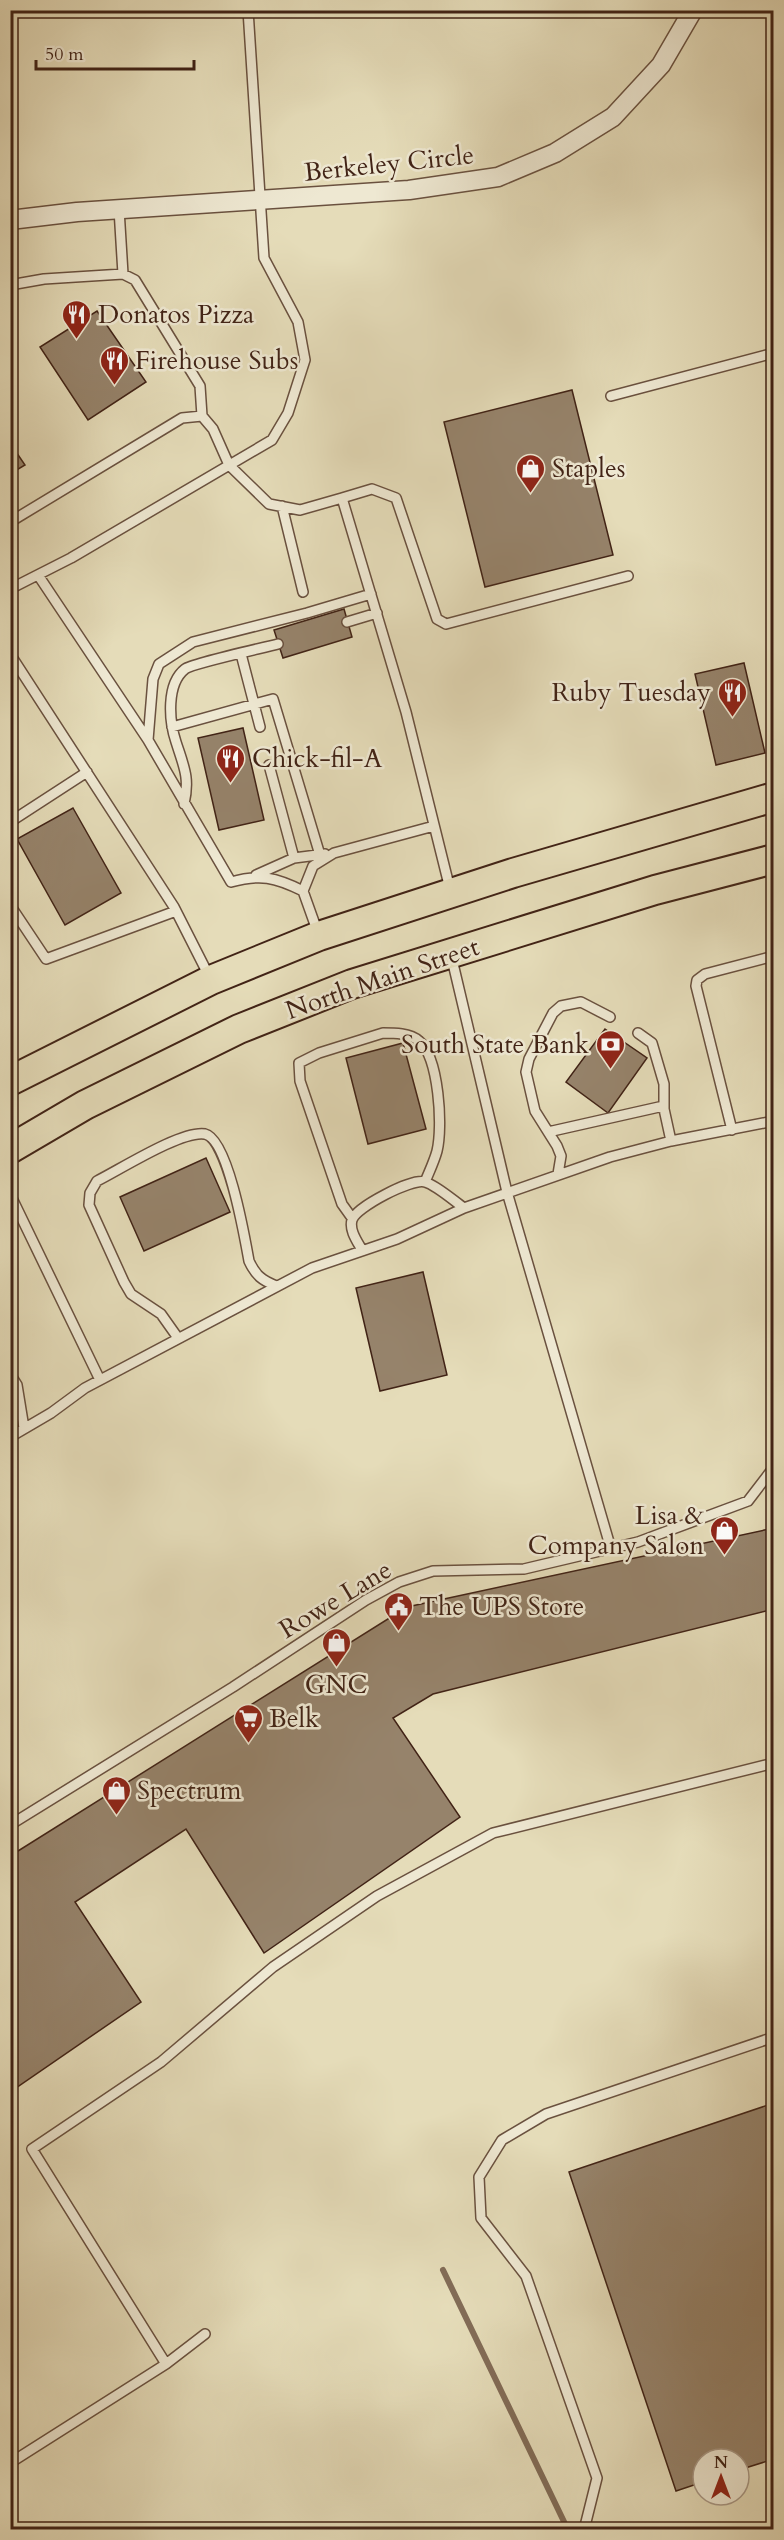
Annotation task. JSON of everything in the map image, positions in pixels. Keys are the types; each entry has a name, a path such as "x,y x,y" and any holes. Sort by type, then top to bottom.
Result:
{"main road":[{"path":"10,1081 211,980 319,936 451,892 774,797"},
{"name":"North Main Street","path":"10,1149 86,1105 239,1029 352,984 655,890 774,859"}],"street":[{"name":"Berkeley Circle","path":"14,221 118,209 409,190 498,177 555,153 613,117 661,66 693,10"}],"lane":[{"path":"10,589 272,440 288,413 305,360 298,322 264,258 248,10"},
{"path":"118,209 123,274"},
{"path":"10,285 44,279 123,274 135,280 200,386 202,416 213,429 229,465 269,504 300,510 372,489 396,498 436,619 446,624 628,576"},
{"path":"610,396 774,353"},
{"path":"10,522 182,418 202,416"},
{"path":"342,498 406,712 451,892"},
{"path":"282,506 303,592"},
{"path":"38,575 148,740 231,882 254,876 294,858 334,853 434,826"},
{"path":"148,740 153,679 159,664 194,642 371,594"},
{"path":"347,622 377,613"},
{"path":"184,804 189,784 170,713 176,679 187,667 278,644"},
{"path":"10,654 176,911 211,980"},
{"path":"241,654 260,727"},
{"path":"172,727 273,699 320,855"},
{"path":"269,765 294,858"},
{"path":"10,822 87,772"},
{"path":"319,936 303,891 313,866 334,853"},
{"path":"254,876 282,880 303,891"},
{"path":"10,905 46,958 176,911"},
{"path":"450,953 507,1192 611,1549"},
{"path":"732,1130 696,986 697,980 705,974 774,956"},
{"path":"558,1174 561,1156 535,1111 526,1072 530,1059 548,1022 561,1006 581,1002 610,1017"},
{"path":"362,1250 353,1234 352,1218 342,1204 300,1081 299,1063 319,1053 383,1034 393,1033 420,1041 428,1053 439,1093 440,1116 437,1150 425,1182"},
{"path":"638,1033 652,1043 664,1084 664,1109 671,1141"},
{"path":"548,1132 654,1107 664,1109"},
{"path":"10,1437 100,1380 312,1268 397,1239 464,1208 610,1157 671,1141 774,1121"},
{"path":"177,1338 161,1314 131,1294 89,1205 92,1186 185,1135 206,1134 211,1136 219,1146 227,1165 249,1261 261,1280 276,1286"},
{"path":"352,1218 359,1210 408,1183 425,1182 464,1208"},
{"path":"10,1194 100,1380"},
{"path":"10,1374 17,1385 24,1428"},
{"name":"Rowe Lane","path":"10,1825 242,1682 366,1600 399,1582 433,1571 524,1569 650,1538 748,1501 774,1467"},
{"path":"166,2364 32,2149 161,2062 273,1967 302,1947 377,1896 493,1833 774,1763"},
{"path":"584,2529 597,2478 526,2276 481,2218 479,2176 502,2140 546,2114 774,2037"},
{"path":"10,2463 166,2364 205,2334"}],"building":[{"path":"97,311 146,382 88,420 40,347"},
{"path":"572,390 613,555 485,587 444,422"},
{"path":"10,443 25,465 10,474"},
{"path":"344,609 352,637 283,658 274,630"},
{"path":"744,663 765,753 716,765 695,674"},
{"path":"243,728 264,820 219,830 198,738"},
{"path":"73,808 121,893 65,925 17,839"},
{"path":"605,1029 647,1058 608,1113 566,1082"},
{"path":"403,1043 426,1129 368,1144 346,1058"},
{"path":"206,1158 230,1212 144,1251 120,1197"},
{"path":"423,1272 447,1375 380,1391 356,1288"},
{"path":"774,1528 774,1609 433,1694 393,1718 460,1817 264,1953 186,1829 75,1902 141,2002 10,2092 10,1856 407,1607"},
{"path":"774,2103 774,2459 751,2466 751,2447 691,2447 691,2486 676,2491 569,2172"}],"waterway":[{"path":"443,2270 568,2530"}],"place":[{"name":"Donatos Pizza","path":"77,340"},
{"name":"Firehouse Subs","path":"114,386"},
{"name":"Staples","path":"531,494"},
{"name":"Ruby Tuesday","path":"732,718"},
{"name":"Chick-fil-A","path":"231,784"},
{"name":"South State Bank","path":"610,1070"},
{"name":"Lisa & Company Salon","path":"725,1556"},
{"name":"The UPS Store","path":"398,1632"},
{"name":"GNC","path":"336,1668"},
{"name":"Belk","path":"248,1744"},
{"name":"Spectrum","path":"116,1816"}]}
